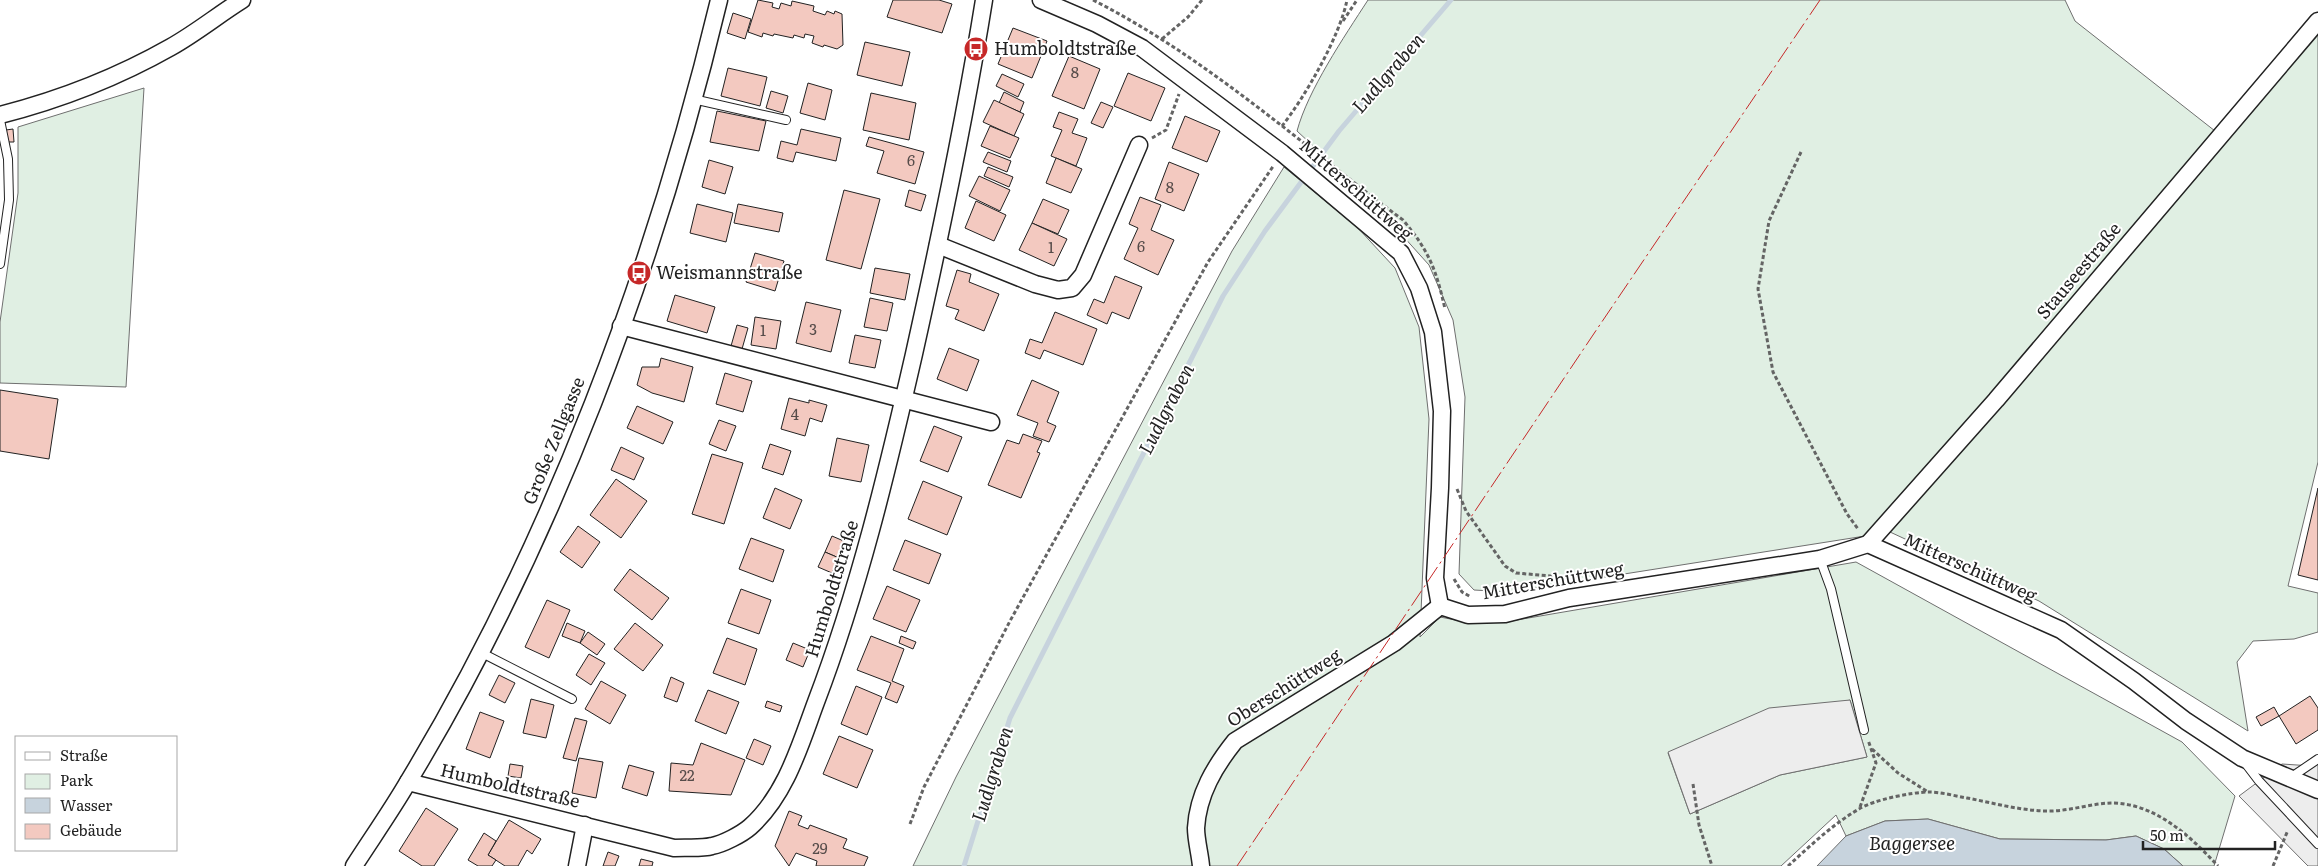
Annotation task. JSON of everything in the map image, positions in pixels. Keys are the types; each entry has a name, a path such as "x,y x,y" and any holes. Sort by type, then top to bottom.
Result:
{"street":[{"path":"0,115 47,103 135,66 173,46 242,0"},
{"name":"Große Zellgasse","path":"354,866 408,782 480,652 527,558 576,446 660,214 719,0"},
{"name":"Humboldtstraße","path":"408,782 674,848 713,846 750,828 768,807 788,776 831,664 864,558 904,398 938,245 964,116 984,0"},
{"name":"Mitterschüttweg","path":"1041,0 1097,24 1142,48 1269,142 1401,253 1419,288 1433,332 1442,410 1435,578 1440,606 1468,615 1505,614 1569,598 1820,558 1868,544 2061,630 2134,681 2186,721 2242,758 2318,790"},
{"name":"Stauseestraße","path":"1868,544 1996,400 2318,21"},
{"path":"938,245 1035,284 1058,290 1072,288 1083,275 1139,145"},
{"path":"621,326 991,422"},
{"name":"Oberschüttweg","path":"1201,866 1196,828 1204,792 1216,765 1235,741 1394,643 1440,606"},
{"path":"576,866 585,825"}],"lane":[{"path":"693,99 786,120"},
{"path":"0,120 8,159 9,200 0,264"},
{"path":"1820,558 1831,589 1864,730"},
{"path":"480,652 572,699"},
{"path":"2242,758 2259,780 2318,844"},
{"path":"2290,778 2318,759"}],"path":[{"path":"1093,0 1138,23 1199,63 1402,220 1421,241 1433,264 1447,317"},
{"path":"1162,39 1188,17 1202,0"},
{"path":"1341,24 1347,0"},
{"path":"1269,142 1303,96 1341,24 1357,0"},
{"path":"1139,145 1166,130 1185,80"},
{"path":"1801,152 1768,221 1758,289 1773,372 1847,514 1868,544"},
{"path":"910,824 924,787 983,670 1208,262 1285,155"},
{"path":"1455,493 1455,484 1466,511 1505,566 1516,573 1562,577 1575,583"},
{"path":"1454,572 1454,581 1462,592 1474,599"},
{"path":"1860,808 1876,763 1864,730"},
{"path":"1872,749 1898,773 1928,792"},
{"path":"1693,784 1699,825 1712,866"},
{"path":"1788,866 1812,844 1860,808 1894,798 1928,792 1967,798 2004,807 2050,811 2112,803 2138,806 2178,828 2218,866"},
{"path":"2273,866 2293,818"}],"green space":[{"path":"1368,0 2065,0 2075,21 2215,131 1995,392 1865,536 1510,592 1474,590 1459,574 1465,397 1453,320 1429,265 1367,196 1297,131 1309,98 1318,81"},
{"path":"2318,33 2318,462 2288,586 2318,593 2318,632 2294,639 2253,641 2237,662 2248,731 2039,601 1890,532"},
{"path":"144,88 126,387 0,383 0,322 18,193 18,127"},
{"path":"1284,167 1357,227 1395,268 1419,327 1429,419 1420,637 1440,617 1466,622 1505,622 1856,562 2182,742 2235,796 2214,866 2183,866 2164,849 2136,836 2106,840 2000,839 1928,819 1885,821 1846,836 1836,815 1781,866 913,866 956,777 1232,251","holes":["1850,700 1867,757 1780,775 1690,814 1668,753"]}],"shaded area":[{"path":"1850,700 1867,757 1780,775 1690,814 1668,752 1769,708"},
{"path":"2318,762 2318,866 2308,866 2239,796 2282,764 2312,766"}],"water":[{"name":"Baggersee","path":"1928,819 2000,839 2106,840 2136,836 2164,849 2183,866 1817,866 1846,836 1885,821"}],"building":[{"path":"758,0 773,3 772,7 779,9 781,3 791,6 792,1 814,6 813,11 825,15 827,11 834,14 835,11 842,14 843,45 837,49 824,45 823,47 812,43 814,36 805,34 804,38 794,35 793,38 763,33 762,37 748,32"},
{"path":"893,0 939,0 952,4 942,33 887,17"},
{"path":"733,13 751,19 745,39 727,33"},
{"path":"1013,28 1047,41 1032,78 998,64"},
{"path":"865,42 910,52 902,86 857,75"},
{"path":"1069,56 1100,69 1084,109 1052,96"},
{"path":"728,68 767,77 760,106 721,96"},
{"path":"1128,73 1165,88 1151,121 1114,106"},
{"path":"1002,74 1024,84 1018,97 996,86"},
{"path":"808,83 832,90 825,120 800,113"},
{"path":"771,91 788,96 783,113 766,108"},
{"path":"1004,92 1024,102 1020,112 999,103"},
{"path":"871,93 916,103 909,140 863,130"},
{"path":"994,100 1024,114 1014,136 983,122"},
{"path":"1101,102 1113,107 1103,128 1091,123"},
{"path":"717,111 766,121 759,151 710,142"},
{"path":"1059,112 1078,119 1072,133 1087,138 1076,166 1051,156 1062,130 1053,127"},
{"path":"1185,116 1220,131 1207,162 1172,148"},
{"path":"990,126 1019,138 1010,158 981,146"},
{"path":"13,129 14,142 7,142 6,130"},
{"path":"801,129 841,138 836,161 796,152 793,162 777,158 781,141 797,145"},
{"path":"869,137 924,152 915,184 877,173 884,151 866,146"},
{"path":"988,152 1011,161 1007,172 983,162"},
{"path":"1056,158 1082,169 1071,193 1046,183"},
{"path":"709,160 733,167 725,194 702,187"},
{"path":"1169,162 1199,174 1184,211 1155,199"},
{"path":"988,167 1013,177 1009,187 984,176"},
{"path":"979,176 1010,190 1000,211 969,196"},
{"path":"844,190 880,199 861,269 826,260"},
{"path":"909,190 926,195 921,211 905,206"},
{"path":"1140,197 1161,205 1151,230 1174,240 1158,275 1124,259 1138,228 1129,224"},
{"path":"1043,199 1069,210 1058,234 1032,223"},
{"path":"976,201 1006,215 994,241 965,228"},
{"path":"697,204 733,213 726,242 690,233"},
{"path":"738,204 783,213 779,232 734,223"},
{"path":"1032,223 1067,239 1054,266 1019,250"},
{"path":"755,253 784,261 775,291 746,282"},
{"path":"875,268 910,274 905,300 870,293"},
{"path":"957,270 971,274 969,282 999,294 984,331 955,319 959,310 946,306"},
{"path":"1115,276 1142,287 1129,319 1112,312 1107,324 1087,315 1094,299 1104,303"},
{"path":"675,295 715,307 707,333 667,321"},
{"path":"870,298 893,303 887,331 864,327"},
{"path":"806,302 841,310 831,352 796,343"},
{"path":"1055,312 1097,329 1083,365 1044,350 1040,359 1025,353 1030,339 1042,343"},
{"path":"755,317 781,321 776,349 751,345"},
{"path":"737,325 748,328 742,349 731,346"},
{"path":"855,335 881,340 875,368 849,363"},
{"path":"949,348 979,360 967,391 937,379"},
{"path":"661,358 693,367 684,402 652,393 637,385 642,367 659,367"},
{"path":"725,373 752,381 743,412 716,404"},
{"path":"1032,380 1059,392 1047,422 1056,426 1049,442 1033,436 1038,423 1017,415"},
{"path":"0,390 58,399 49,459 0,451"},
{"path":"789,398 809,403 809,400 827,405 822,422 810,418 805,436 781,429"},
{"path":"637,406 673,422 663,444 627,428"},
{"path":"719,420 736,426 726,451 709,444"},
{"path":"934,426 962,437 948,472 920,461"},
{"path":"1023,434 1042,441 1037,452 1040,453 1021,498 988,485 1007,440 1019,444"},
{"path":"837,438 869,445 861,482 829,476"},
{"path":"770,444 791,451 783,475 762,468"},
{"path":"621,447 644,458 634,480 611,470"},
{"path":"712,454 743,463 724,524 692,514"},
{"path":"616,479 647,501 621,538 590,515"},
{"path":"923,481 962,497 947,535 908,519"},
{"path":"775,488 802,500 790,529 763,518"},
{"path":"2318,488 2318,580 2298,575"},
{"path":"578,526 600,542 582,568 560,552"},
{"path":"832,536 846,542 839,558 825,552"},
{"path":"751,538 784,550 773,582 739,569"},
{"path":"905,540 941,554 929,584 893,570"},
{"path":"825,552 839,558 832,573 818,567"},
{"path":"630,569 669,598 652,620 614,590"},
{"path":"887,586 920,600 906,632 873,619"},
{"path":"741,589 771,600 759,634 728,623"},
{"path":"547,600 570,610 549,658 525,647"},
{"path":"567,623 585,631 580,643 562,636"},
{"path":"635,623 663,645 643,671 614,649"},
{"path":"588,632 605,644 597,655 580,643"},
{"path":"871,636 904,649 892,681 904,686 897,703 885,698 891,683 857,670"},
{"path":"901,636 916,642 913,649 899,643"},
{"path":"727,638 757,649 745,685 713,673"},
{"path":"793,643 810,650 803,667 786,660"},
{"path":"589,654 605,663 591,685 576,675"},
{"path":"499,675 515,683 505,703 489,695"},
{"path":"671,677 684,683 677,702 664,697"},
{"path":"601,681 626,695 610,724 585,709"},
{"path":"856,686 882,697 867,735 841,724"},
{"path":"708,690 739,702 726,734 695,721"},
{"path":"2310,696 2318,708 2318,730 2296,744 2279,716"},
{"path":"531,699 554,705 546,738 523,733"},
{"path":"767,701 782,706 780,712 765,707"},
{"path":"2274,707 2279,716 2261,726 2256,717"},
{"path":"480,712 504,721 490,758 466,749"},
{"path":"575,718 587,721 576,761 563,758"},
{"path":"839,736 873,750 857,788 823,774"},
{"path":"754,739 771,746 763,765 746,758"},
{"path":"701,743 745,760 731,795 669,791 671,763 693,765"},
{"path":"579,758 603,762 596,798 572,793"},
{"path":"510,764 523,766 521,778 508,776"},
{"path":"629,765 654,772 647,796 622,788"},
{"path":"426,808 458,829 434,866 422,866 399,851"},
{"path":"789,811 802,816 798,825 808,829 810,825 847,839 843,848 868,857 864,866 816,866 817,861 796,853 789,866 775,846"},
{"path":"509,820 541,839 532,854 527,850 518,866 505,866 488,855"},
{"path":"484,833 496,841 488,855 496,860 492,866 478,866 468,860"},
{"path":"608,852 619,856 615,866 603,866"},
{"path":"641,859 653,862 652,866 639,866"}],"waterway":[{"name":"Ludlgraben","path":"964,866 1010,718 1223,296 1265,231 1339,131 1451,0"}],"power":[{"path":"1237,866 1820,0"}],"place":[{"name":"Humboldtstraße","path":"976,49"},
{"name":"Weismannstraße","path":"639,273"}]}
